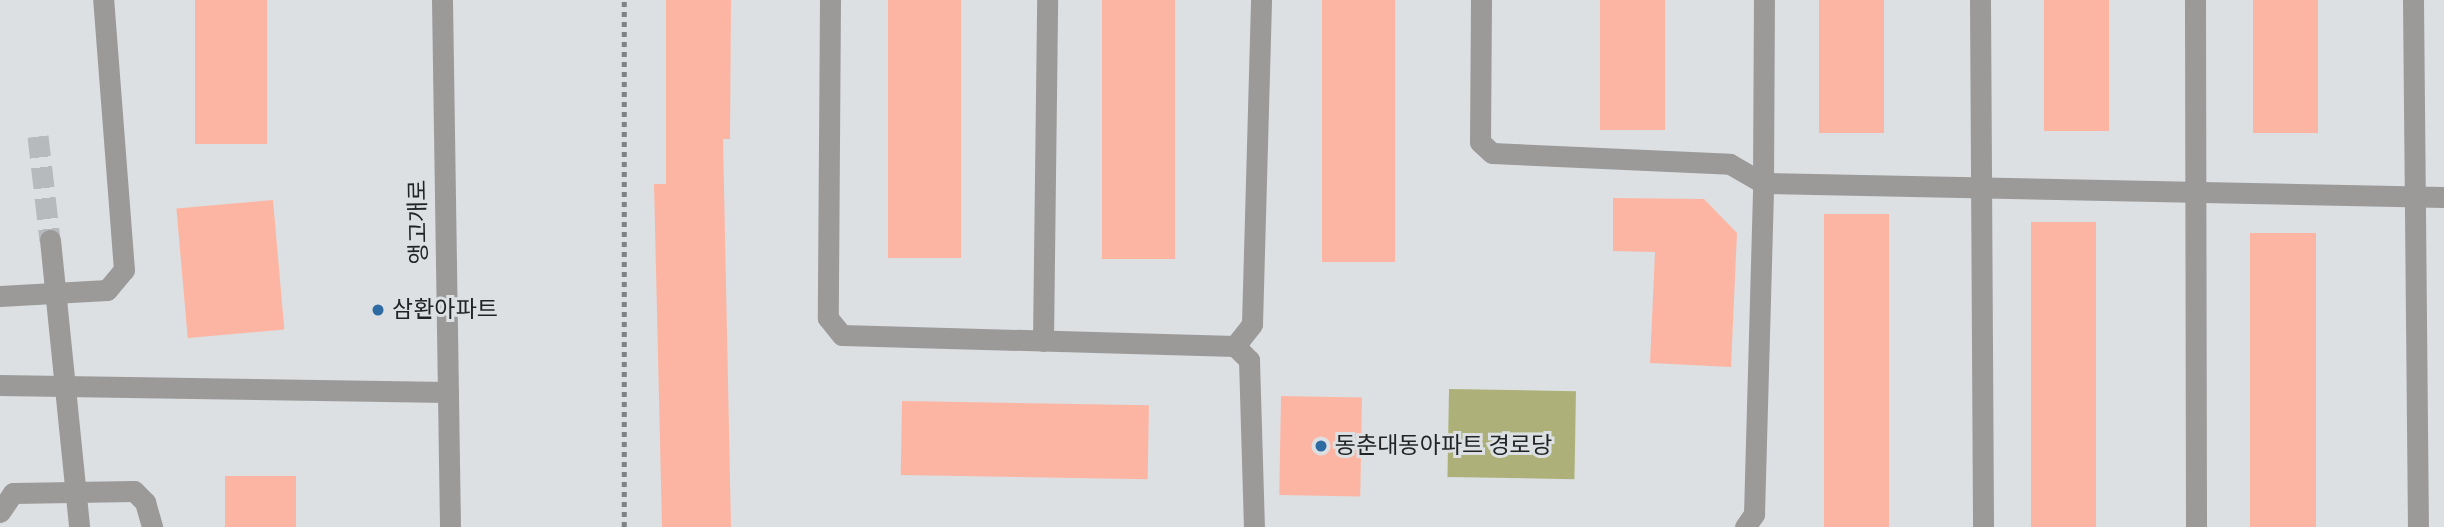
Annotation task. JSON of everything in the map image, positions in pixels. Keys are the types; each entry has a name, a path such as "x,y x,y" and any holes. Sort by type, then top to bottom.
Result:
{"street":[{"path":"0,296 107,290 124,270 103,0"},
{"name":"앵고개로","path":"442,0 450,527"},
{"path":"830,0 828,318 842,335 1235,346 1249,360 1254,527"},
{"path":"1043,341 1047,0"},
{"path":"1235,346 1252,324 1261,0"},
{"path":"1481,0 1480,142 1492,153 1730,164 1763,183 2444,197"},
{"path":"1745,527 1754,514 1765,0"},
{"path":"1980,0 1983,527"},
{"path":"2195,0 2196,527"},
{"path":"2413,0 2412,197 2418,527"},
{"path":"50,240 79,527"},
{"path":"0,385 448,392"},
{"path":"0,512 13,493 75,488 134,491 145,502 152,527"}],"path":[{"path":"624,0 624,527"}],"green space":[{"path":"1449,389 1576,391 1574,479 1447,477"}],"building":[{"path":"195,0 267,0 267,144 195,144"},
{"path":"666,0 731,0 730,139 723,139 731,527 662,527 654,184 666,184"},
{"path":"888,0 961,0 961,258 888,258"},
{"path":"1102,0 1175,0 1175,259 1102,259"},
{"path":"1322,0 1395,0 1395,262 1322,262"},
{"path":"1600,0 1665,0 1665,130 1600,130"},
{"path":"1819,0 1884,0 1884,133 1819,133"},
{"path":"2044,0 2109,0 2109,131 2044,131"},
{"path":"2253,0 2318,0 2318,133 2253,133"},
{"path":"1613,198 1704,199 1737,233 1731,367 1650,363 1655,252 1613,251"},
{"path":"273,200 284,330 188,338 176,208"},
{"path":"1824,214 1889,214 1889,527 1824,527"},
{"path":"2031,222 2096,222 2096,527 2031,527"},
{"path":"2250,233 2316,233 2316,527 2250,527"},
{"name":"동춘대동아파트 경로당","path":"1281,396 1362,397 1360,496 1279,495"},
{"path":"902,401 1149,405 1148,479 901,475"},
{"path":"225,476 296,476 296,527 225,527"}],"tunnel":[{"path":"38,136 50,240"}],"place":[{"name":"삼환아파트","path":"378,310"},
{"name":"동춘대동아파트 경로당","path":"1321,446"}]}
